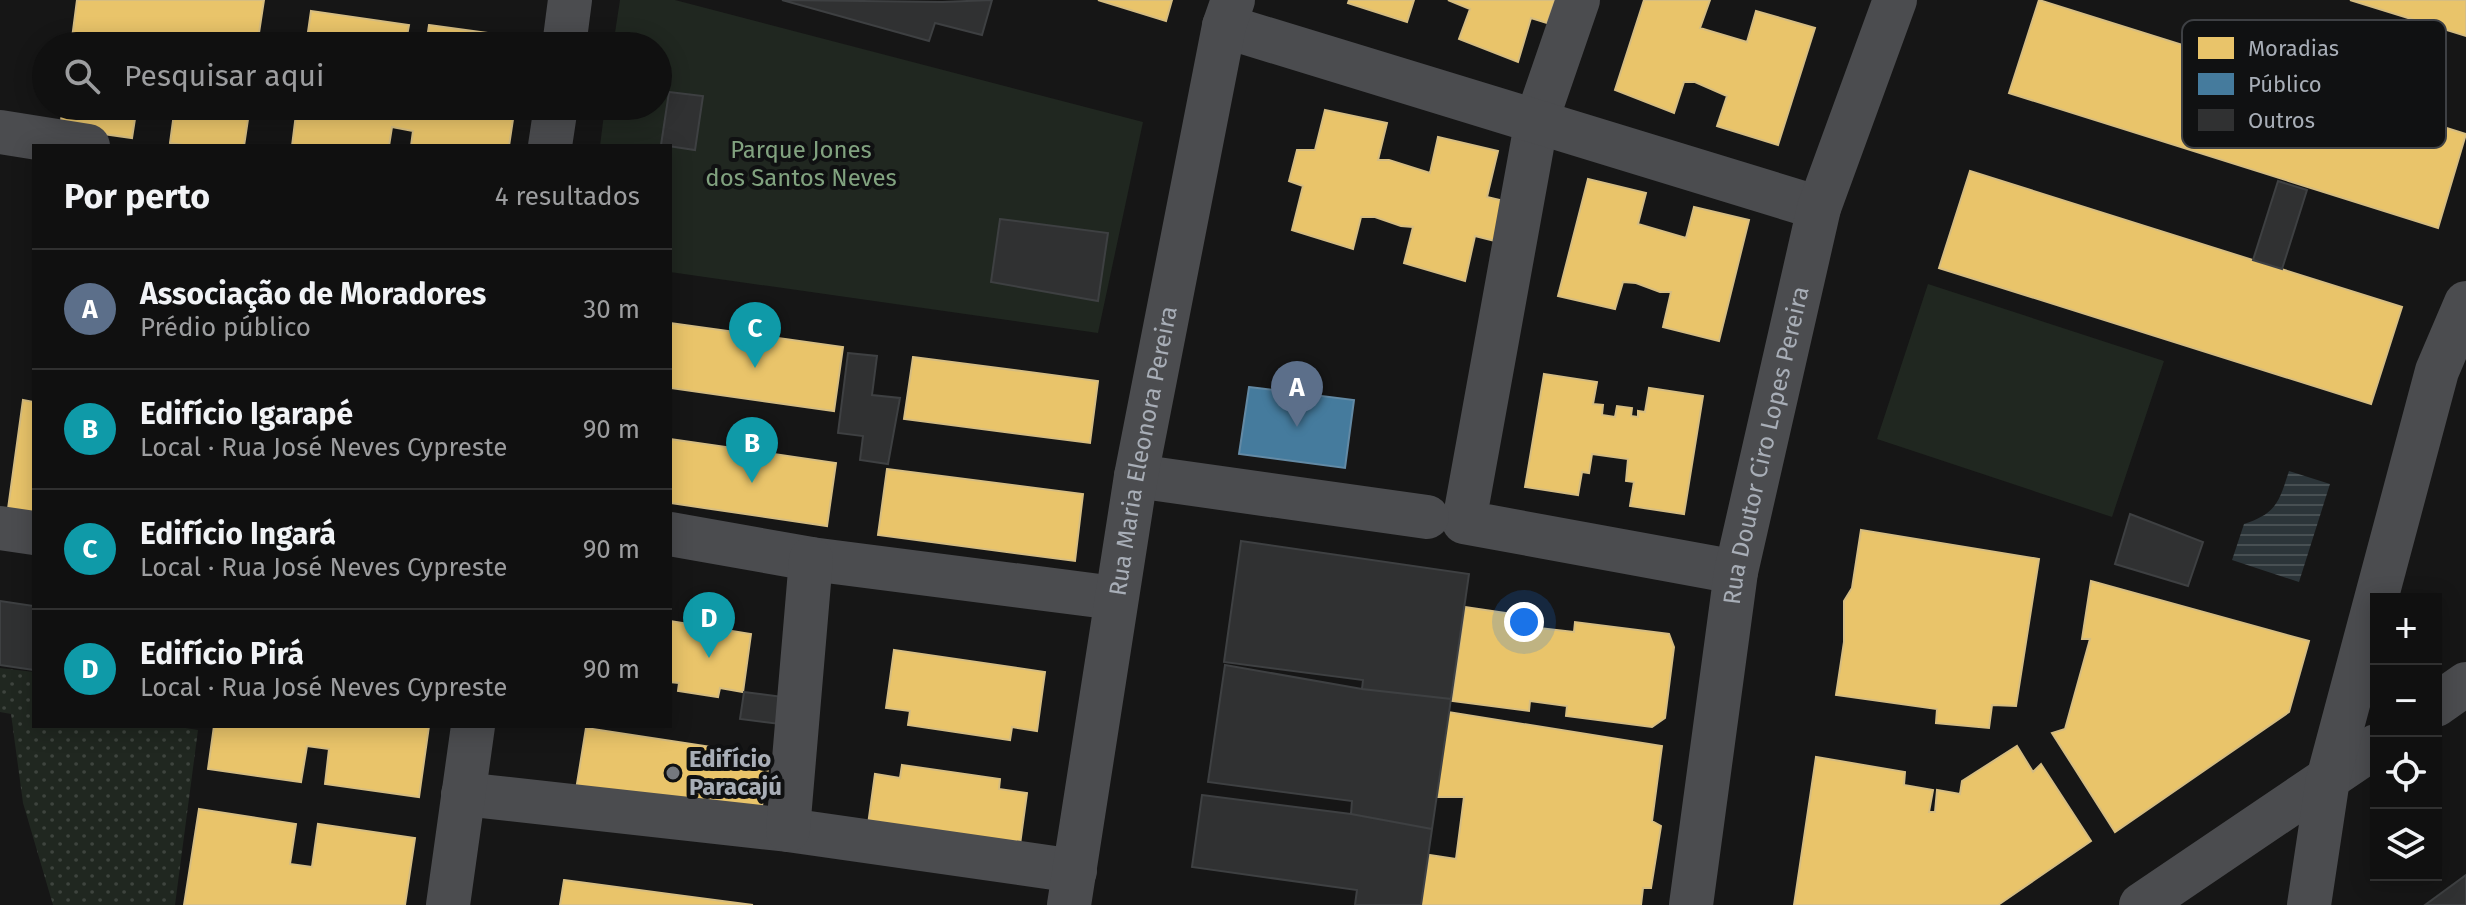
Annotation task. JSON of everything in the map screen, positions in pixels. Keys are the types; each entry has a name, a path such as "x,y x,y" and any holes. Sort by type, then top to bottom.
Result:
{"street":[{"path":"566,32 570,0"},
{"path":"1578,0 1537,119 1464,522 1736,572"},
{"name":"Rua Doutor Ciro Lopes Pereira","path":"1691,905 1736,572 1819,208 1895,0"},
{"path":"1229,13 1537,119 1819,208"},
{"name":"Rua Maria Eleonora Pereira","path":"1072,888 1136,476 1229,13"},
{"path":"550,144 554,120"},
{"path":"0,132 75,144"},
{"path":"2309,905 2328,779 2437,371 2466,303"},
{"path":"1136,476 1427,517"},
{"path":"0,528 32,533"},
{"path":"672,534 811,559 1115,598"},
{"path":"788,830 811,559"},
{"path":"2442,701 2466,684"},
{"path":"448,905 473,728"},
{"path":"2141,905 2370,750"},
{"path":"463,794 788,830 1072,888"}],"green space":[{"name":"Parque Jones dos Santos Neves","path":"620,0 675,0 1143,122 1098,333 672,272 672,144 600,144 603,120 672,120 672,32 615,32"},
{"path":"1928,284 2164,361 2112,517 1877,439"},
{"path":"0,668 32,672 32,728 198,730 175,905 53,905 23,803 11,714 0,712"}],"shaded area":[{"path":"2289,471 2330,484 2299,582 2232,560 2244,524 2270,511"}],"building: Moradias":[{"path":"77,0 264,0 259,32 73,32"},
{"path":"1098,0 1172,0 1166,21"},
{"path":"1349,0 1414,0 1407,22 1348,3"},
{"path":"1448,0 1555,0 1547,23 1531,18 1518,62 1459,39 1470,9"},
{"path":"1644,0 1710,0 1700,28 1747,42 1756,11 1815,28 1778,145 1717,126 1727,96 1695,82 1684,82 1674,113 1615,90"},
{"path":"2039,0 2182,45 2182,147 2009,93"},
{"path":"2350,0 2466,0 2466,36 2446,30 2446,20 2414,20"},
{"path":"311,11 409,25 408,32 308,32"},
{"path":"429,25 481,32 428,32"},
{"path":"1325,110 1387,123 1378,160 1389,160 1430,173 1438,137 1498,151 1487,197 1504,201 1495,241 1475,236 1465,281 1404,263 1413,227 1375,217 1361,217 1353,249 1292,230 1303,186 1289,181 1297,150 1315,150"},
{"path":"61,120 135,120 132,138 60,128"},
{"path":"173,120 248,120 244,144 170,143"},
{"path":"295,120 513,120 509,144 411,144 413,131 392,127 389,144 292,144"},
{"path":"2446,128 2466,134 2438,228 2184,148 2446,148"},
{"path":"1970,171 2402,307 2371,404 1939,268"},
{"path":"1588,179 1646,193 1638,224 1686,238 1694,207 1749,220 1719,341 1663,327 1671,292 1623,282 1615,309 1558,296"},
{"path":"672,323 843,347 834,411 672,388"},
{"path":"913,357 1098,381 1090,443 904,419"},
{"path":"1544,374 1597,382 1593,404 1603,405 1602,415 1615,417 1617,406 1632,408 1631,416 1638,417 1638,411 1645,412 1649,388 1703,396 1684,514 1630,506 1634,482 1626,481 1628,459 1592,454 1589,473 1582,472 1578,495 1525,487"},
{"path":"23,400 32,402 32,520 7,516"},
{"path":"672,439 836,463 827,526 672,503"},
{"path":"887,469 1083,494 1075,561 878,535"},
{"path":"1861,530 2039,559 2016,706 1992,705 1989,728 1936,723 1937,709 1836,695 1844,642 1844,601 1852,588"},
{"path":"2091,581 2309,641 2289,712 2115,832 2052,733 2065,729 2090,639 2082,639"},
{"path":"1465,607 1540,618 1539,628 1574,632 1575,622 1669,634 1674,647 1665,718 1652,727 1566,716 1567,706 1530,701 1529,711 1452,701"},
{"path":"672,621 751,634 743,692 720,688 718,697 678,691 679,683 672,682"},
{"path":"894,650 1045,672 1037,731 1012,727 1010,740 908,725 910,711 886,708"},
{"path":"1448,712 1662,746 1652,821 1661,826 1651,888 1643,888 1641,905 1421,905 1429,855 1456,859 1464,797 1437,797"},
{"path":"214,728 429,728 419,797 325,784 329,749 307,746 301,782 208,769"},
{"name":"Edifício Paracajú","path":"586,728 770,756 760,818 576,790"},
{"path":"2017,746 2033,772 2041,764 2091,841 1998,905 1794,905 1816,757 1905,772 1904,785 1933,790 1929,812 1935,812 1937,790 1960,794 1962,781"},
{"path":"902,765 1000,779 999,789 1027,793 1019,852 867,832 875,774 900,778"},
{"path":"199,809 296,824 290,864 312,867 318,824 415,838 405,905 184,905"},
{"path":"564,880 669,894 753,905 560,905"}],"building: Público":[{"path":"1249,387 1354,400 1345,468 1239,454"}],"building: Outros":[{"path":"782,0 992,0 982,35 935,23 929,41"},
{"path":"672,92 703,96 695,150 661,144 665,120 672,120"},
{"path":"2278,181 2307,190 2282,269 2253,260"},
{"path":"1000,219 1108,233 1098,301 991,282"},
{"path":"848,353 877,356 872,395 900,398 888,464 860,460 863,436 838,433"},
{"path":"2130,514 2203,542 2188,586 2115,564"},
{"path":"1241,541 1469,574 1451,699 1362,689 1363,680 1224,662"},
{"path":"0,601 32,606 32,670 0,665"},
{"path":"1225,665 1362,689 1451,699 1432,829 1351,814 1352,801 1208,782"},
{"path":"744,692 791,698 788,725 740,719"},
{"path":"1202,795 1351,814 1432,829 1421,905 1355,905 1357,890 1192,867"},
{"path":"2466,875 2466,905 2425,905"}],"place":[{"name":"Edifício Ingará","path":"755,368"},
{"name":"Associação de Moradores","path":"1297,427"},
{"name":"Edifício Igarapé","path":"752,483"},
{"name":"Edifício Pirá","path":"709,658"},
{"name":"Edifício Paracajú","path":"673,773"}]}
